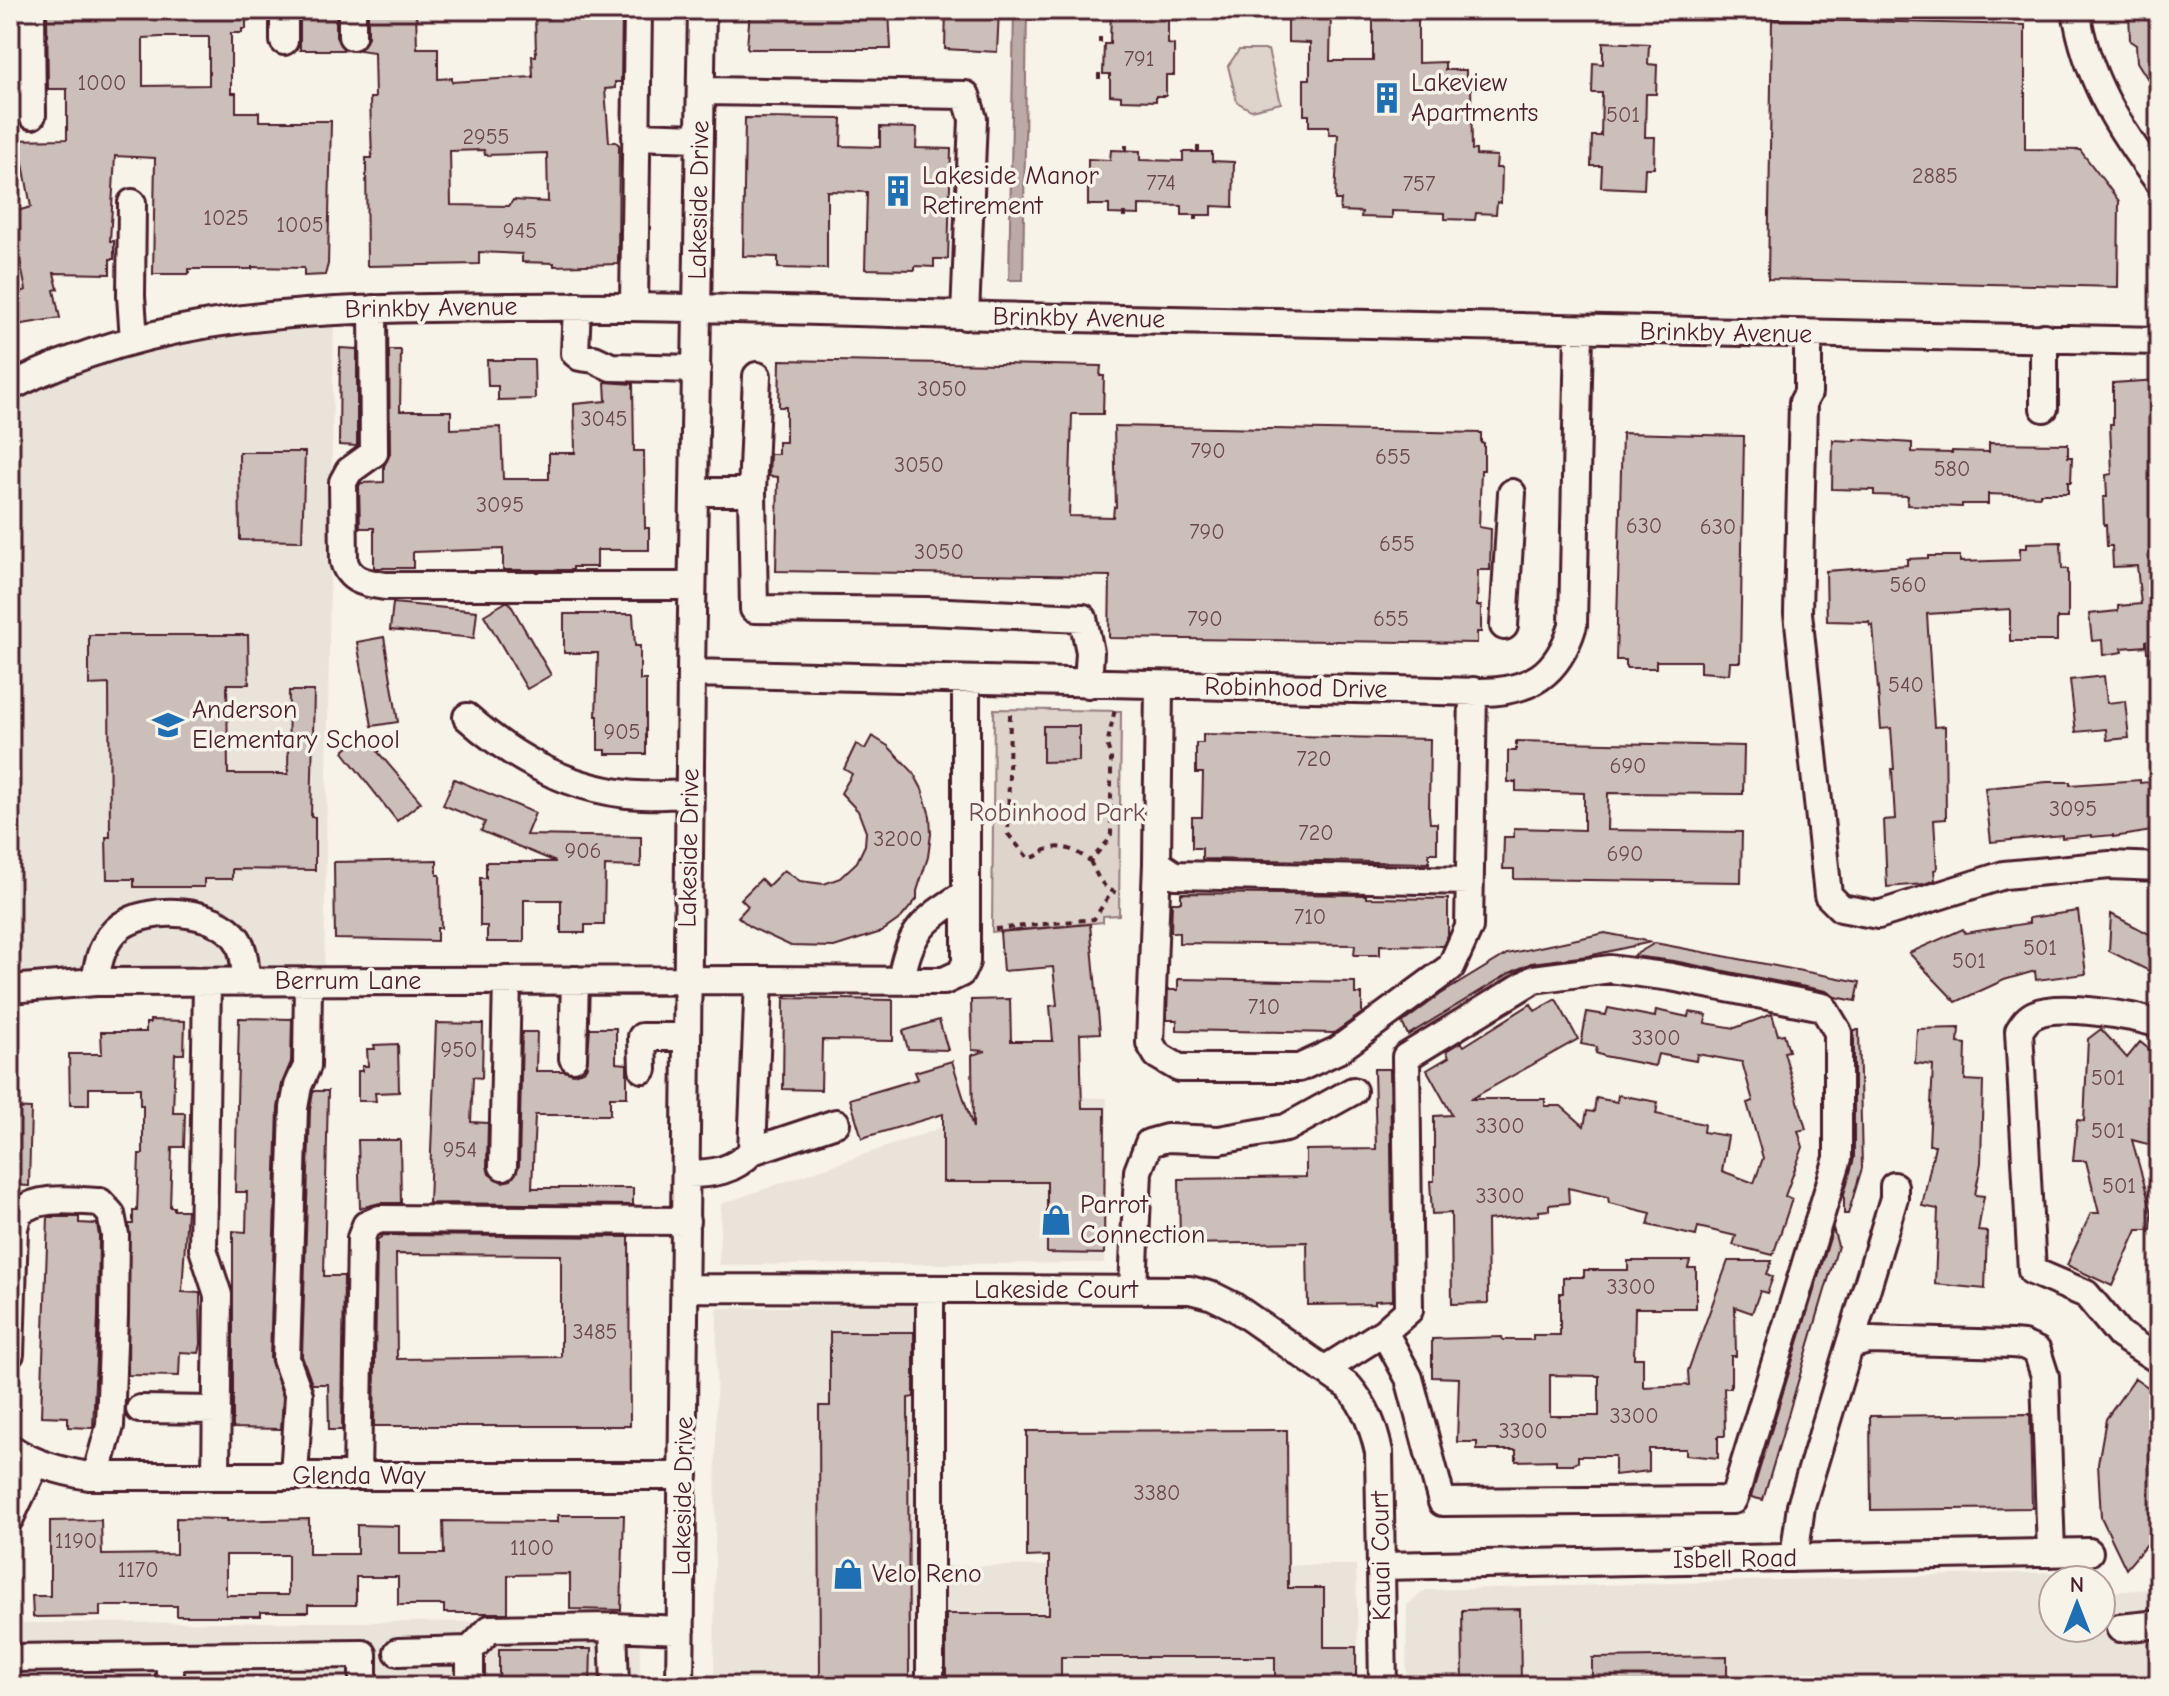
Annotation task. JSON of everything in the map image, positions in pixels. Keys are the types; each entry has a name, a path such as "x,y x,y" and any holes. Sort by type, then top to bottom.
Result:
{"street":[{"path":"31,10 32,115"},
{"path":"284,10 284,41"},
{"path":"634,306 638,10"},
{"name":"Lakeside Drive","path":"680,1686 692,586 702,10"},
{"path":"2076,10 2084,51 2097,87 2114,119 2159,182"},
{"path":"701,91 966,95 973,119 965,316"},
{"path":"636,136 700,138"},
{"path":"132,203 134,340"},
{"path":"577,306 575,353 580,357 611,367 697,369"},
{"name":"Brinkby Avenue","path":"10,387 60,363 134,340 238,318 373,309 634,306 965,316 2159,341"},
{"path":"373,309 374,453 349,471 343,482 344,561 352,577 385,586 692,586"},
{"name":"Robinhood Drive","path":"691,673 1502,692 1520,688 1539,678 1555,664 1566,646 1573,625 1579,330"},
{"path":"1808,334 1808,393 1803,402 1798,613 1828,895 1841,908 1878,915 2004,875 2110,865 2159,867"},
{"path":"2044,337 2044,408"},
{"path":"757,376 752,492 754,609 926,611 1083,618 1090,652 1088,684"},
{"path":"695,492 752,492"},
{"path":"1504,626 1512,493"},
{"path":"901,981 905,958 918,929 935,913 966,893 966,681"},
{"path":"1159,685 1157,863 1150,1043 1157,1055 1179,1068 1299,1068 1338,1050 1451,967 1469,927 1473,691"},
{"path":"467,717 492,739 527,762 594,789 630,795 690,794"},
{"path":"1157,863 1175,875 1469,881"},
{"name":"Berrum Lane","path":"10,989 95,982 944,981 961,973 966,962 966,893"},
{"path":"95,982 105,944 120,927 141,917 191,914 208,917 226,927 239,942 246,982"},
{"path":"1324,1370 1384,1332 1409,1310 1406,1057 1534,979 1610,969 1671,977 1823,1007 1838,1032 1838,1158 1733,1500 1442,1502 1409,1378 1384,1332"},
{"path":"503,1166 507,980"},
{"path":"573,1058 575,980"},
{"path":"752,1151 759,980"},
{"path":"294,1476 299,1395 286,1359 288,1259 294,1108 298,1086 307,1066 308,981"},
{"path":"207,982 203,1249 218,1295 216,1476"},
{"path":"2159,1024 2137,1017 2095,1011 2039,1012 2027,1019 2019,1031 2032,1271 2086,1294 2120,1335 2159,1360"},
{"path":"643,1069 642,1037 687,1037"},
{"path":"1133,1290 1138,1171 1149,1143 1167,1138 1219,1140 1286,1128 1353,1091"},
{"path":"687,1174 712,1174 741,1163 752,1151 836,1123"},
{"path":"1794,1558 1801,1506 1894,1198 1894,1186"},
{"path":"10,1354 14,1228 18,1212 29,1204 52,1200 100,1202 111,1214 115,1235 114,1316 110,1426 96,1476"},
{"path":"357,1476 361,1238 366,1225 380,1219 686,1221"},
{"name":"Lakeside Court","path":"686,1288 1190,1290 1233,1306 1349,1387 1364,1404 1374,1427"},
{"path":"930,1290 930,1686"},
{"path":"1850,1345 1869,1340 1996,1344 2023,1345 2037,1351 2045,1376 2051,1553"},
{"path":"140,1409 217,1410"},
{"name":"Kauai Court","path":"1374,1427 1379,1452 1383,1686"},
{"name":"Glenda Way","path":"10,1448 36,1463 62,1472 96,1476 684,1476"},
{"path":"10,1518 36,1463"},
{"name":"Isbell Road","path":"1381,1566 2089,1552"},
{"path":"2120,1628 2159,1624"},
{"path":"470,1686 470,1650 490,1629 613,1627 681,1630"},
{"path":"613,1627 615,1686"},
{"path":"398,1652 470,1650"},
{"path":"10,1658 363,1654 363,1686"},
{"path":"170,1656 170,1686"}],"path":[{"path":"1100,35 1100,43"},
{"path":"1099,72 1099,79"},
{"path":"1124,212 1124,220"},
{"path":"1196,214 1196,221"},
{"path":"1090,861 1111,834 1111,757 1107,745 1115,709"},
{"path":"995,929 1094,919 1115,892 1100,881 1090,861 1071,849 1057,847 1045,850 1035,858 1028,858 1008,834 1010,714"}],"shaded area":[{"path":"1014,10 1027,10 1023,280 1009,280"},
{"path":"334,316 324,982 10,988 10,389 183,329"},
{"path":"1007,1096 1107,1098 1104,1263 719,1265 721,1204 935,1130"},
{"path":"942,1304 945,1566 1356,1565 1359,1686 714,1686 717,1308"},
{"path":"2037,1573 2037,1644 2117,1644 2117,1592 2159,1588 2159,1686 1406,1686 1407,1605 1426,1590"},
{"path":"640,1621 640,1686 21,1686 22,1623"}],"green space":[{"path":"1239,50 1268,50 1281,103 1251,110 1237,102 1228,66"},
{"name":"Robinhood Park","path":"994,709 1121,711 1119,915 1103,916 1103,922 992,932"}],"building":[{"path":"10,10 15,10 16,80 10,80"},
{"path":"47,10 246,10 246,29 242,29 242,33 231,33 231,93 236,93 236,112 259,112 259,121 331,121 328,264 325,275 304,276 304,268 252,267 189,269 189,274 153,274 155,158 115,156 110,241 114,241 114,259 110,259 110,274 54,273 60,318 10,326 10,296 26,290 16,242 10,243 10,213 31,207 22,158 10,158 10,140 67,139 67,89 48,89","holes":["209,37 209,85 143,86 143,38"]},
{"path":"300,10 336,10 336,37 344,50 300,50"},
{"path":"368,10 416,10 417,48 438,48 438,79 452,78 452,82 533,77 535,10 622,10 621,82 615,82 615,88 605,89 609,142 619,145 618,264 554,266 554,263 522,262 522,254 479,252 479,264 367,266 366,158 372,158 370,98 375,98 374,52 360,50 368,37","holes":["484,150 485,155 547,153 548,202 513,200 509,206 451,205 450,151"]},
{"path":"750,10 889,10 891,49 749,49"},
{"path":"946,10 999,10 997,52 945,49"},
{"path":"1111,10 1168,10 1168,44 1174,45 1174,75 1166,75 1166,96 1156,96 1156,101 1121,100 1121,96 1110,95 1110,74 1103,74 1104,44 1110,44"},
{"path":"1288,10 1331,10 1330,61 1373,61 1373,10 1418,10 1418,63 1445,62 1445,70 1466,70 1466,82 1471,82 1472,150 1476,150 1476,155 1497,156 1496,168 1502,168 1501,203 1497,202 1496,214 1476,213 1475,220 1445,219 1445,213 1392,211 1392,218 1361,217 1362,212 1340,211 1341,200 1335,200 1338,134 1329,134 1329,126 1309,126 1309,115 1304,115 1304,79 1310,79 1310,43 1288,42"},
{"path":"2129,10 2159,10 2159,97 2137,62 2136,45 2130,41"},
{"path":"1772,19 2025,25 2025,149 2080,150 2119,201 2118,287 1768,279"},
{"name":"Lakeview Apartments","path":"1603,42 1649,44 1648,64 1657,65 1656,94 1646,94 1645,137 1655,137 1654,168 1645,168 1644,189 1601,187 1602,166 1591,166 1592,136 1601,136 1602,93 1592,93 1593,63 1603,64"},
{"name":"Lakeside Manor Retirement","path":"745,118 842,119 841,146 880,147 880,127 917,128 916,148 951,149 948,259 934,259 934,267 915,266 915,270 865,269 867,192 827,191 827,269 778,268 778,257 743,256"},
{"path":"1111,150 1140,151 1140,160 1183,161 1183,152 1212,152 1212,161 1234,162 1233,207 1212,206 1212,215 1182,215 1182,206 1139,205 1139,215 1109,214 1109,205 1088,205 1088,159 1110,160"},
{"path":"340,348 357,349 357,446 339,445"},
{"path":"389,350 401,350 400,411 451,411 451,429 501,427 503,479 549,479 549,453 575,453 574,404 606,401 605,382 633,384 634,451 644,451 645,528 649,528 649,550 597,550 597,567 573,567 573,570 503,570 503,549 413,552 413,568 374,568 374,528 360,528 359,486 361,483 384,482 384,466 390,454"},
{"path":"487,360 534,360 535,399 498,400 498,386 488,386"},
{"path":"780,360 1101,366 1100,376 1104,376 1103,414 1072,414 1069,516 1113,517 1116,507 1114,426 1481,433 1484,470 1481,470 1479,527 1491,529 1490,570 1478,570 1477,606 1481,606 1481,632 1477,632 1477,643 1109,638 1110,576 776,571 778,477 769,476 770,454 778,454 778,442 786,442 786,407 779,407"},
{"path":"2158,380 2159,652 2147,652 2146,640 2146,646 2122,648 2123,652 2103,655 2102,640 2092,641 2089,614 2118,611 2118,606 2141,604 2137,566 2113,567 2112,546 2107,546 2104,525 2106,475 2112,474 2110,424 2113,424 2113,383"},
{"path":"1622,433 1744,436 1740,662 1730,662 1729,674 1700,672 1700,661 1656,661 1656,668 1626,668 1626,660 1616,660"},
{"path":"1833,440 1912,443 1912,452 1952,453 1989,452 1989,443 2068,444 2068,457 2072,457 2071,482 2068,482 2068,493 2040,493 2040,496 1988,494 1988,504 1962,504 1962,507 1907,505 1908,496 1874,495 1874,490 1832,489"},
{"path":"239,452 305,452 302,541 240,540"},
{"path":"2061,542 2062,569 2068,569 2068,618 2057,618 2057,641 2010,641 2010,609 1927,614 1934,727 1945,726 1946,819 1934,820 1935,880 1887,887 1884,820 1895,819 1894,769 1891,728 1881,729 1873,625 1870,626 1869,622 1827,621 1826,571 1907,565 1907,559 1928,556 1960,556 1960,562 2020,560 2020,548 2027,548 2027,543"},
{"path":"509,602 551,675 527,689 484,615"},
{"path":"393,603 477,611 474,638 390,630"},
{"path":"564,614 633,614 635,646 640,646 640,680 646,680 646,754 606,754 606,750 598,750 598,653 564,653"},
{"name":"Anderson Elementary School","path":"89,635 248,635 249,684 227,684 228,774 288,774 289,691 314,691 311,817 315,817 315,870 232,869 232,879 204,879 204,887 134,887 134,879 107,879 106,837 110,837 109,684 89,685"},
{"path":"384,637 398,722 372,726 357,642"},
{"path":"2104,676 2107,703 2125,701 2129,738 2107,740 2106,729 2076,732 2070,680"},
{"path":"1043,726 1079,726 1079,761 1043,762"},
{"path":"365,733 421,802 397,821 343,752"},
{"path":"1203,734 1430,739 1429,812 1430,823 1437,823 1437,853 1429,853 1429,863 1202,859 1202,848 1192,848 1192,817 1202,817 1203,773 1196,773 1196,743 1203,743"},
{"path":"872,736 888,746 913,772 930,816 928,857 917,899 901,918 881,932 834,947 791,946 752,928 738,917 748,906 741,899 761,879 768,886 784,870 800,881 824,884 840,878 857,862 865,845 866,832 858,811 841,793 852,774 844,769 856,744 865,749"},
{"path":"1516,741 1744,746 1743,794 1608,793 1607,830 1742,832 1741,882 1514,879 1514,869 1503,869 1504,837 1514,837 1514,828 1584,830 1584,793 1516,791 1516,782 1508,782 1508,751 1516,751"},
{"path":"454,779 535,813 526,835 641,837 641,867 605,866 604,925 585,925 585,933 561,933 561,900 524,900 524,942 487,942 487,926 480,926 480,878 486,878 486,862 556,862 481,831 485,822 443,805"},
{"path":"2140,780 2140,783 2159,781 2159,830 2113,837 2092,835 2062,838 2062,835 1991,842 1985,788 2047,782 2070,782 2070,785"},
{"path":"437,860 441,928 437,928 437,941 335,939 334,862"},
{"path":"1181,893 1448,899 1448,935 1443,946 1380,945 1380,955 1354,955 1355,945 1179,943 1179,933 1171,932 1172,902 1181,902"},
{"path":"2078,911 2086,974 2036,980 2035,971 2004,980 1956,1002 1909,953 1963,929 1965,933 2029,923 2029,918"},
{"path":"2111,914 2159,939 2159,976 2109,951"},
{"path":"1090,924 1100,1033 1080,1034 1082,1108 1105,1108 1104,1254 1047,1253 1047,1182 943,1182 943,1114 862,1138 850,1099 918,1079 915,1072 952,1061 973,1128 972,1055 986,1051 972,1050 971,1000 1010,999 1011,1041 1053,1041 1050,1006 1057,1005 1053,967 1003,971 1000,932"},
{"path":"1605,933 1651,942 1588,956 1531,963 1408,1035 1402,1023 1441,994 1507,954"},
{"path":"1655,943 1860,982 1856,1001 1835,997 1826,991 1633,956"},
{"path":"1178,979 1355,982 1355,994 1362,994 1362,1013 1334,1033 1177,1030 1177,1020 1167,1020 1167,1013 1168,990 1178,990"},
{"path":"784,998 893,1000 893,1041 822,1040 821,1090 783,1089"},
{"path":"1556,999 1578,1039 1471,1099 1545,1099 1545,1106 1561,1106 1584,1126 1587,1111 1594,1112 1596,1098 1617,1102 1618,1095 1658,1102 1656,1114 1704,1124 1703,1132 1728,1136 1722,1171 1754,1183 1763,1158 1747,1103 1753,1101 1742,1062 1697,1054 1696,1061 1658,1054 1655,1066 1604,1056 1596,1053 1597,1047 1581,1044 1587,1012 1606,1015 1608,1008 1655,1017 1656,1010 1688,1017 1689,1012 1707,1015 1705,1023 1735,1028 1772,1014 1778,1035 1784,1034 1789,1051 1784,1052 1806,1129 1798,1131 1803,1147 1785,1196 1792,1199 1773,1255 1733,1245 1736,1236 1698,1227 1696,1236 1648,1225 1651,1213 1609,1203 1608,1197 1568,1188 1569,1203 1549,1205 1549,1210 1539,1211 1539,1215 1487,1220 1488,1303 1452,1304 1451,1213 1432,1214 1430,1181 1434,1181 1434,1116 1452,1115 1427,1070 1449,1057 1446,1051 1461,1042 1464,1046 1531,1004 1535,1011"},
{"path":"239,1018 292,1019 291,1062 282,1083 278,1108 270,1358 283,1397 281,1429 233,1428 233,1231 246,1232 247,1192 235,1192"},
{"path":"150,1020 185,1021 184,1054 175,1054 173,1113 185,1113 184,1147 172,1147 170,1207 187,1210 182,1292 200,1293 201,1344 199,1353 180,1352 179,1376 128,1375 129,1224 133,1224 133,1211 137,1211 139,1154 143,1154 140,1088 89,1088 89,1105 70,1105 69,1054 102,1054 101,1032 146,1032 146,1023"},
{"path":"939,1020 948,1050 908,1049 903,1031"},
{"path":"436,1023 483,1024 482,1078 473,1077 471,1122 488,1123 487,1166 489,1174 502,1182 511,1180 519,1166 522,1032 537,1032 536,1071 573,1074 584,1071 587,1066 590,1028 616,1028 616,1063 627,1064 627,1097 610,1097 610,1115 535,1115 532,1188 633,1188 633,1205 429,1203"},
{"path":"1959,1028 1958,1043 1966,1044 1965,1080 1983,1081 1981,1163 1975,1195 1984,1196 1978,1231 1987,1232 1985,1289 1935,1284 1938,1209 1922,1206 1935,1145 1929,1145 1933,1065 1915,1063 1917,1029"},
{"path":"2101,1029 2127,1058 2140,1042 2159,1057 2159,1147 2132,1140 2152,1212 2151,1230 2137,1230 2112,1286 2067,1265 2091,1213 2099,1213 2086,1161 2073,1161 2077,1120 2084,1121 2088,1039"},
{"path":"1854,1030 1859,1030 1862,1168 1848,1214 1844,1214 1844,1194 1854,1158"},
{"path":"398,1044 399,1092 375,1093 376,1101 358,1101 358,1071 362,1071 362,1066 368,1066 367,1049 375,1049 374,1045"},
{"path":"1374,1069 1390,1069 1393,1300 1375,1301 1375,1304 1308,1305 1307,1242 1180,1244 1179,1179 1306,1177 1306,1150 1376,1149"},
{"path":"313,1091 328,1091 324,1276 344,1276 342,1430 329,1430 328,1384 312,1384 302,1356"},
{"path":"10,1108 31,1109 29,1186 10,1185"},
{"path":"358,1140 400,1140 401,1203 380,1203 360,1208"},
{"path":"48,1217 79,1217 79,1223 97,1224 98,1316 93,1428 68,1427 68,1417 41,1416"},
{"path":"1833,1228 1838,1246 1763,1500 1751,1497"},
{"path":"383,1235 629,1237 630,1426 374,1426 377,1241","holes":["396,1254 561,1255 561,1357 397,1359"]},
{"path":"1628,1261 1690,1261 1688,1268 1696,1268 1696,1308 1635,1308 1634,1358 1643,1358 1643,1387 1689,1385 1688,1371 1728,1261 1772,1261 1767,1274 1773,1277 1767,1293 1760,1291 1752,1313 1735,1307 1736,1356 1731,1356 1731,1388 1724,1388 1725,1436 1718,1436 1718,1458 1686,1455 1686,1449 1649,1449 1649,1471 1615,1475 1615,1456 1578,1456 1578,1462 1574,1464 1556,1464 1556,1460 1516,1461 1516,1450 1477,1450 1477,1442 1457,1442 1459,1378 1432,1377 1432,1339 1502,1337 1503,1340 1533,1340 1533,1335 1560,1335 1563,1277 1584,1277 1584,1270 1628,1270","holes":["1550,1375 1599,1376 1599,1416 1550,1416"]},
{"path":"830,1332 914,1332 914,1397 908,1398 909,1686 820,1686 819,1406 830,1406"},
{"path":"2135,1378 2159,1395 2159,1530 2126,1569 2101,1517 2098,1464 2106,1419"},
{"path":"2030,1414 2032,1508 1871,1510 1870,1416"},
{"path":"1287,1430 1288,1588 1324,1588 1324,1647 1356,1647 1356,1686 1275,1686 1275,1657 1061,1657 1061,1686 946,1686 946,1614 1049,1614 1049,1556 1027,1557 1027,1431"},
{"path":"558,1515 624,1515 621,1610 570,1609 570,1574 508,1575 508,1613 444,1613 444,1605 398,1605 398,1577 356,1577 356,1605 308,1605 308,1612 261,1612 261,1616 177,1616 177,1606 100,1606 100,1616 33,1617 32,1596 50,1596 50,1521 101,1520 102,1555 176,1554 176,1518 227,1521 309,1519 309,1554 357,1554 357,1525 399,1526 399,1554 444,1554 443,1521 558,1522","holes":["226,1555 288,1555 288,1595 226,1595"]},
{"path":"1520,1609 1521,1686 1463,1686 1462,1610"},
{"path":"499,1649 591,1649 590,1686 499,1686"},
{"path":"1727,1656 1727,1686 1592,1686 1592,1658"}],"place":[{"name":"Lakeview Apartments","path":"1387,98"},
{"name":"Lakeside Manor Retirement","path":"898,191"},
{"name":"Anderson Elementary School","path":"168,725"},
{"name":"Parrot Connection","path":"1056,1220"},
{"name":"Velo Reno","path":"848,1574"}]}
